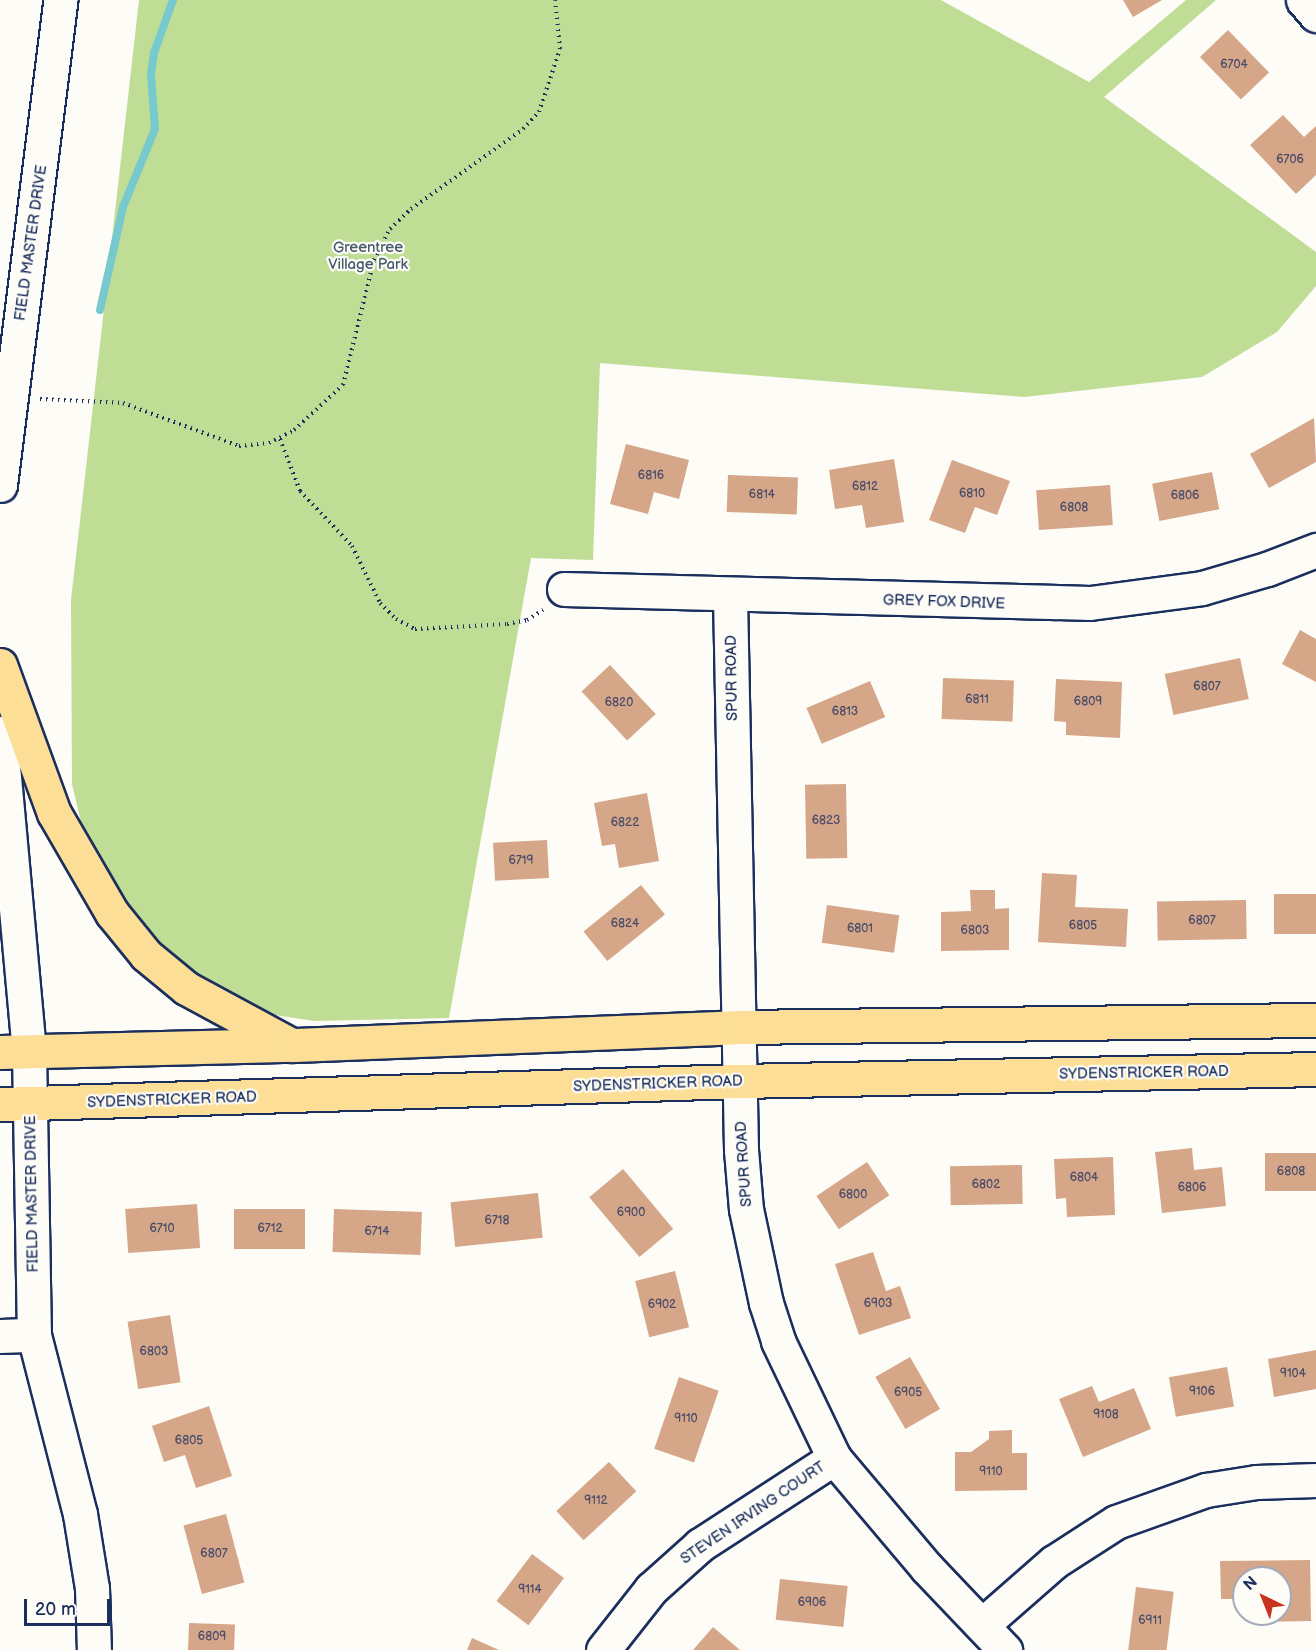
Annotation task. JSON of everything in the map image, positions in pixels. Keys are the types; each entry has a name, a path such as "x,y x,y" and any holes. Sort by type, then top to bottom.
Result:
{"main road":[{"path":"0,665 54,813 112,913 146,955 186,988 237,1019 293,1046"},
{"path":"14,1052 293,1046 739,1027 1316,1020"},
{"name":"SYDENSTRICKER ROAD","path":"15,1104 740,1081 1316,1069"}],"street":[{"name":"FIELD MASTER DRIVE","path":"0,485 13,409 48,122 60,0"},
{"path":"1303,0 1316,15"},
{"name":"GREY FOX DRIVE","path":"564,589 730,596 1090,603 1202,588 1267,570 1316,549"},
{"name":"SPUR ROAD","path":"730,596 740,1081 746,1209 766,1303 778,1341 834,1458 926,1567 1005,1650"},
{"name":"FIELD MASTER DRIVE","path":"0,733 15,1104 34,1335 80,1514 92,1588 94,1650"},
{"path":"0,1336 34,1335"},
{"name":"STEVEN IRVING COURT","path":"603,1650 651,1589 700,1545 834,1458"},
{"path":"982,1625 1054,1562 1116,1522 1206,1490 1256,1482 1316,1480"}],"path":[{"path":"13,409 116,401 229,444 257,445 280,439 309,418 343,385 374,260 390,229 411,209 523,129 539,112 560,49 555,0"},
{"path":"280,439 300,491 352,546 385,610 407,627 426,629 517,622 542,611 564,589"}],"green space":[{"name":"Greentree Village Park","path":"139,0 941,0 1089,82 1186,0 1216,0 1104,97 1316,252 1316,286 1277,332 1202,377 1024,397 600,363 593,560 531,558 449,1018 314,1021 275,1015 237,1005 142,937 84,835 72,784 71,600"}],"building":[{"path":"1123,0 1162,0 1133,17"},
{"path":"1228,30 1269,72 1241,100 1200,57"},
{"path":"1283,115 1304,137 1316,126 1316,175 1296,194 1250,145"},
{"path":"1314,418 1316,462 1269,488 1250,454"},
{"path":"626,444 689,460 679,499 654,492 648,514 610,504"},
{"path":"894,459 904,522 866,528 862,505 835,509 829,470"},
{"path":"952,460 1010,481 997,515 975,507 965,533 929,520"},
{"path":"1212,472 1219,509 1159,521 1152,484"},
{"path":"728,475 798,477 797,514 727,512"},
{"path":"1110,485 1113,525 1039,530 1036,490"},
{"path":"1300,630 1316,639 1316,682 1282,664"},
{"path":"1240,658 1249,699 1173,715 1165,674"},
{"path":"610,665 656,714 627,741 581,692"},
{"path":"943,678 1014,680 1013,721 942,719"},
{"path":"1056,679 1122,682 1120,738 1066,735 1066,722 1054,721"},
{"path":"870,681 885,717 822,744 806,708"},
{"path":"846,784 847,858 806,859 805,785"},
{"path":"647,793 659,861 619,868 615,844 602,846 594,803"},
{"path":"547,840 549,878 495,881 493,843"},
{"path":"1042,873 1077,875 1075,907 1128,909 1126,947 1038,942"},
{"path":"641,885 665,915 607,961 583,932"},
{"path":"970,890 995,890 995,909 1009,908 1009,950 941,951 941,912 971,911"},
{"path":"1274,894 1316,894 1316,934 1274,934"},
{"path":"1246,900 1247,939 1158,941 1157,902"},
{"path":"827,905 899,915 894,953 822,943"},
{"path":"1192,1148 1194,1170 1222,1167 1226,1206 1162,1213 1155,1152"},
{"path":"1265,1153 1316,1153 1316,1191 1265,1191"},
{"path":"1113,1157 1115,1215 1067,1217 1066,1198 1056,1199 1054,1159"},
{"path":"867,1162 889,1195 839,1229 816,1196"},
{"path":"1022,1165 1023,1204 951,1205 950,1166"},
{"path":"623,1169 673,1229 639,1257 589,1197"},
{"path":"538,1193 543,1238 455,1247 450,1202"},
{"path":"197,1204 200,1248 128,1253 125,1209"},
{"path":"234,1209 305,1209 305,1249 234,1249"},
{"path":"334,1209 422,1212 420,1255 332,1252"},
{"path":"873,1252 886,1291 900,1286 911,1318 859,1335 835,1264"},
{"path":"675,1271 689,1327 649,1337 635,1281"},
{"path":"170,1315 181,1382 138,1389 128,1322"},
{"path":"1316,1350 1316,1389 1274,1397 1268,1359"},
{"path":"910,1357 940,1409 905,1429 875,1377"},
{"path":"1227,1367 1234,1406 1176,1417 1169,1377"},
{"path":"679,1377 719,1391 694,1463 654,1449"},
{"path":"1092,1386 1099,1402 1134,1388 1151,1429 1083,1457 1059,1399"},
{"path":"209,1406 232,1476 196,1488 185,1455 164,1462 152,1426"},
{"path":"1012,1430 1012,1453 1027,1453 1027,1490 955,1491 955,1452 971,1452 989,1439 989,1431"},
{"path":"609,1462 636,1491 584,1540 556,1511"},
{"path":"226,1514 244,1583 202,1594 183,1525"},
{"path":"532,1554 564,1578 528,1625 496,1601"},
{"path":"1310,1560 1311,1621 1292,1621 1292,1566 1232,1566 1232,1599 1221,1599 1220,1561"},
{"path":"780,1579 848,1586 843,1627 776,1620"},
{"path":"1136,1587 1174,1592 1167,1650 1128,1650"},
{"path":"189,1623 235,1625 234,1650 188,1650"},
{"path":"713,1627 740,1650 693,1650"},
{"path":"472,1638 499,1650 467,1650"}],"waterway":[{"path":"100,310 123,207 155,129 151,74 154,53 173,0"}]}
